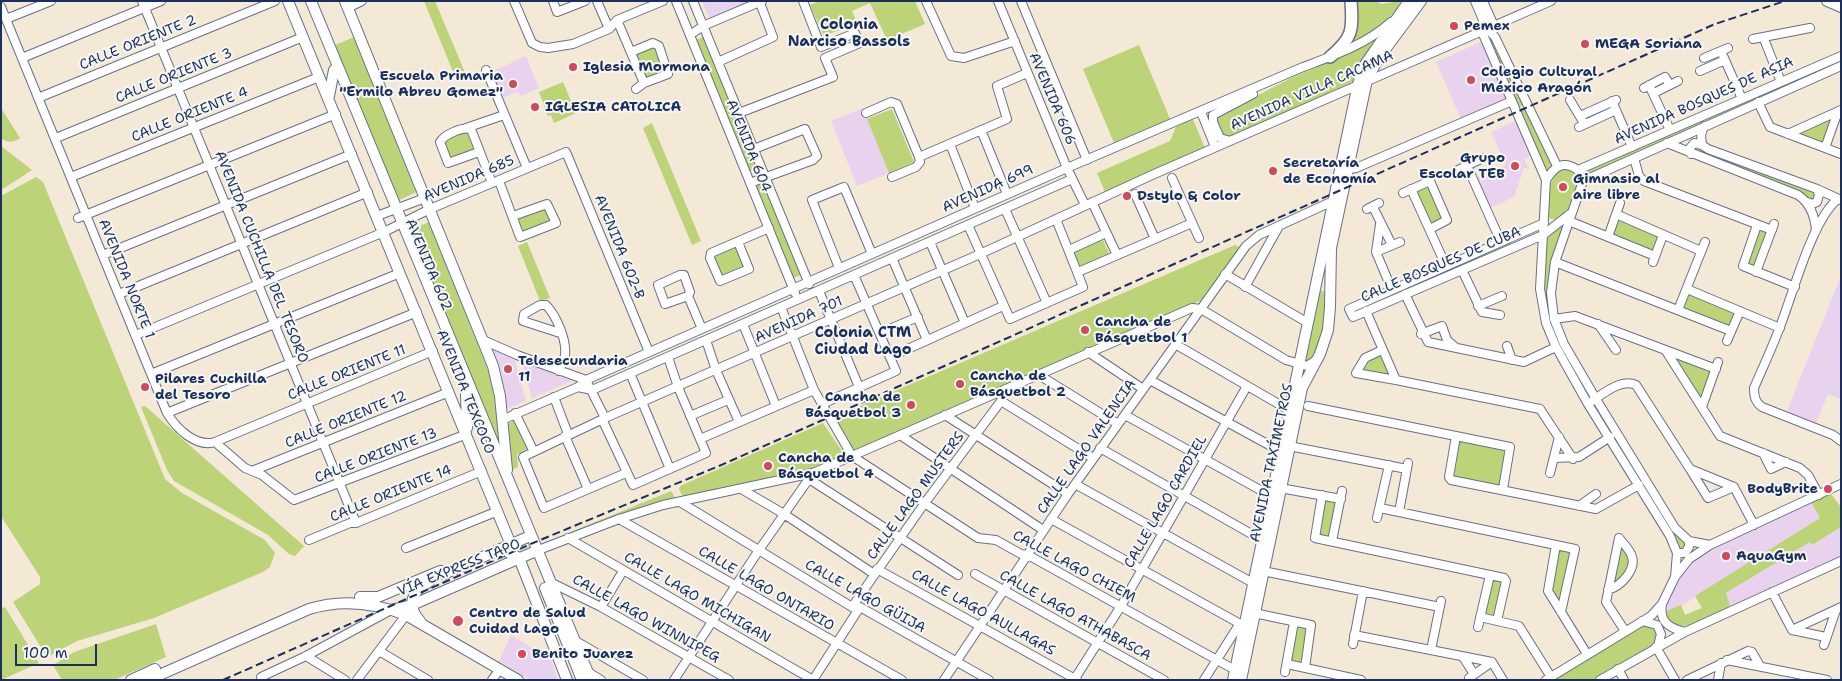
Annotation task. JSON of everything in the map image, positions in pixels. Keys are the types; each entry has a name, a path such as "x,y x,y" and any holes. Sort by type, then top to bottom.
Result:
{"highway":[{"path":"1330,57 1349,39 1353,27 1351,1"}],"main road":[{"name":"AVENIDA TEXCOCO","path":"288,1 319,77 329,96 511,545"},
{"name":"AVENIDA 602","path":"306,1 507,480 527,538"},
{"name":"AVENIDA 602","path":"312,1 393,210"},
{"path":"1363,82 1364,66 1409,1"},
{"path":"1363,82 1378,58 1421,1"},
{"path":"1476,1 1488,29"},
{"path":"1827,1 1841,7"},
{"name":"AVENIDA 602","path":"347,5 484,340 497,381 507,480"},
{"path":"329,96 334,70"},
{"name":"AVENIDA TAXÍMETROS","path":"1234,675 1289,410 1301,377 1318,358 1330,319 1331,248 1363,82"},
{"name":"AVENIDA TAXÍMETROS","path":"1241,680 1289,446 1301,377 1300,364 1314,291 1333,201 1347,170"},
{"name":"AVENIDA 602","path":"399,224 466,394 527,538"},
{"path":"1314,291 1320,286 1330,295"},
{"path":"466,394 467,434"},
{"path":"423,624 415,615 412,605 418,588 449,571 527,538 550,582 574,640 586,677"},
{"path":"498,551 506,551 519,558 567,680"},
{"path":"534,552 562,628 586,677"},
{"name":"VÍA EXPRESS TAPO","path":"389,609 412,605 534,552"},
{"path":"131,680 310,602 342,597 375,598 440,571 449,571"},
{"path":"148,680 317,607 352,603 389,609 406,615 518,680"},
{"path":"545,620 562,628"}],"street":[{"path":"6,19 51,1"},
{"path":"22,58 144,4 161,1"},
{"name":"CALLE ORIENTE 2","path":"38,98 275,1"},
{"path":"347,5 362,1"},
{"path":"514,1 532,42 548,48 566,46 609,29 617,20 662,1"},
{"path":"553,1 557,12 585,1"},
{"path":"597,1 609,29"},
{"name":"AVENIDA 604","path":"676,1 798,300"},
{"name":"AVENIDA 604","path":"693,1 808,282 816,292 830,320 859,387"},
{"path":"739,113 832,77 825,58 860,43 855,33 821,48 803,1"},
{"path":"926,1 951,56 964,58 1014,41"},
{"name":"AVENIDA 606","path":"998,1 1072,179 1106,233 1117,256"},
{"name":"AVENIDA 606","path":"1021,1 1087,160"},
{"path":"1483,1 1488,29 1512,101 1546,180 1541,303 1556,347 1588,404 1670,536 1677,553 1676,577"},
{"name":"AVENIDA VILLA CACAMA","path":"1089,204 1551,1"},
{"path":"690,35 703,26 761,2 773,38 718,62"},
{"name":"AVENIDA CUCHILLA DEL TESORO","path":"144,4 356,523"},
{"name":"AVENIDA NORTE 1","path":"1,7 167,413 177,426 197,441 209,444 215,442 245,468 262,475 294,500"},
{"name":"AVENIDA 699","path":"502,420 514,413 578,387 586,380 702,328 1007,194 1363,43 1397,18"},
{"path":"617,20 644,83"},
{"path":"1753,39 1810,28"},
{"path":"1488,29 1495,37 1557,166"},
{"name":"CALLE ORIENTE 3","path":"56,138 303,37"},
{"path":"1764,38 1781,82"},
{"path":"631,52 653,43 659,46 668,74 644,83 636,89"},
{"path":"1708,68 1703,54 1725,49 1725,60 1742,99"},
{"name":"AVENIDA BOSQUES DE ASIA","path":"1578,170 1841,56"},
{"path":"1700,71 1725,60"},
{"name":"AVENIDA BOSQUES DE ASIA","path":"1583,181 1841,66"},
{"path":"486,70 527,168"},
{"path":"919,156 1008,118 997,85 1027,73"},
{"path":"1234,140 1220,138 1213,122 1213,115 1275,84 1287,74"},
{"name":"CALLE ORIENTE 4","path":"71,177 319,77"},
{"path":"1654,93 1674,83 1666,77 1646,86 1654,93 1670,130"},
{"path":"1570,100 1580,116 1581,125 1616,110"},
{"path":"1580,116 1614,100 1616,110 1632,147"},
{"path":"1347,170 1512,101"},
{"path":"866,113 891,102 897,104 919,156 920,162 916,167 892,177"},
{"path":"1758,102 1769,126 1841,154"},
{"path":"1788,134 1841,110"},
{"path":"1825,148 1836,117 1841,110"},
{"path":"1201,112 1215,148"},
{"path":"78,218 336,114"},
{"path":"479,152 450,163 445,159 440,145 442,139 504,114"},
{"path":"1702,145 1701,132 1705,126"},
{"path":"750,183 815,159 817,154 805,128 754,149"},
{"path":"469,129 513,216 520,237 554,225 556,220 549,205 546,204 513,216"},
{"path":"981,130 1007,194"},
{"path":"1691,154 1690,148 1694,143 1702,145 1715,152 1817,189 1839,200 1828,208 1816,231 1780,328 1754,388 1755,400 1762,407 1837,435 1841,441"},
{"path":"950,144 976,208"},
{"path":"1667,144 1798,195 1812,204 1817,202 1819,195 1817,189"},
{"name":"AVENIDA 685","path":"136,335 384,232 430,210 566,152"},
{"name":"AVENIDA 602-B","path":"566,152 649,352"},
{"path":"103,255 352,154"},
{"path":"1456,171 1483,158"},
{"path":"1634,158 1639,176 1644,181 1757,225 1773,227 1756,272"},
{"path":"1546,180 1557,166 1564,164 1578,170 1583,181 1555,262 1550,293 1554,319 1564,344 1675,528 1689,542 1710,545"},
{"path":"1467,166 1501,242"},
{"path":"1172,178 1199,238"},
{"name":"AVENIDA 699","path":"592,390 1072,179"},
{"path":"1403,193 1430,181 1447,220 1430,229"},
{"path":"839,268 812,204 814,200 844,187 872,254"},
{"path":"1411,189 1446,266"},
{"path":"119,294 368,192"},
{"path":"1135,194 1155,239"},
{"path":"378,216 425,198"},
{"path":"1245,287 1279,226 1333,201"},
{"path":"1807,202 1813,216 1816,231"},
{"path":"1608,237 1620,203"},
{"name":"AVENIDA 701","path":"588,489 544,508 522,457 533,450 604,418 942,271 1089,204"},
{"path":"1373,206 1380,224 1392,245"},
{"path":"1005,209 1047,303"},
{"name":"CALLE BOSQUES DE CUBA","path":"1544,223 1349,309 1353,317 1462,270 1543,234 1573,212"},
{"path":"1544,213 1547,220 1558,224"},
{"path":"1616,214 1701,250"},
{"path":"968,225 1010,319 1083,287 1056,219"},
{"path":"1569,222 1608,237 1654,259 1664,235"},
{"path":"1078,272 1192,223"},
{"path":"1380,224 1376,252 1392,290"},
{"path":"1757,225 1743,264 1745,268 1795,287"},
{"name":"CALLE LAGO VALENCIA","path":"944,680 1050,519 1225,274 1246,246 1258,235 1279,226"},
{"path":"738,242 749,269 720,281 710,254 769,228"},
{"path":"1069,250 1106,233"},
{"path":"930,242 965,322"},
{"path":"1376,252 1400,242"},
{"path":"1678,310 1705,242"},
{"path":"892,258 927,340"},
{"path":"1555,262 1731,331"},
{"path":"1462,270 1478,306 1482,312 1501,317 1500,297 1478,306"},
{"path":"152,374 400,273"},
{"path":"1225,274 1308,322"},
{"path":"688,296 665,304 658,285 683,275 690,292 688,296 702,328"},
{"path":"822,404 896,371 854,275"},
{"path":"1687,289 1780,328"},
{"path":"1404,294 1426,342 1525,362 1556,347"},
{"path":"559,370 565,355 560,333 550,309 546,305 540,305 524,314 523,321 560,333"},
{"path":"890,357 1003,306"},
{"path":"781,307 791,337 814,390 852,456"},
{"path":"534,552 619,518 680,502 811,476 852,456 1192,308 1201,309 1286,360 1310,366 1318,358"},
{"path":"1366,311 1396,380"},
{"path":"1727,341 1740,311"},
{"path":"167,413 417,312"},
{"path":"1554,319 1573,316 1666,350 1717,366 1702,407"},
{"path":"880,333 918,317"},
{"path":"743,324 776,406"},
{"path":"1598,324 1616,350"},
{"path":"1421,334 1442,326 1447,340 1457,348"},
{"path":"484,340 586,380 633,485 706,453 678,387 668,357"},
{"path":"706,340 728,400 739,422"},
{"path":"1175,344 1289,410"},
{"path":"1507,346 1512,360"},
{"path":"1382,350 1365,358 1356,373 1542,405 1573,459"},
{"path":"1666,350 1720,436 1804,471 1819,495"},
{"name":"CALLE ORIENTE 11","path":"215,442 433,351"},
{"path":"1088,352 1143,390"},
{"path":"630,374 670,469"},
{"path":"1039,375 1118,424"},
{"path":"1150,380 1280,451"},
{"path":"1588,404 1622,384 1632,382 1636,385 1708,498 1734,487"},
{"name":"CALLE LAGO CARDIEL","path":"1075,679 1142,569 1247,386"},
{"path":"578,387 592,390"},
{"path":"700,440 814,390"},
{"name":"CALLE ORIENTE 12","path":"252,471 449,392"},
{"path":"998,392 1002,401 1093,458"},
{"path":"554,397 566,435 588,489 626,473"},
{"path":"690,416 728,400"},
{"name":"CALLE LAGO MUSTERS","path":"813,680 837,644 876,571 1002,401"},
{"path":"1308,406 1510,447 1503,489"},
{"path":"514,413 533,450"},
{"path":"946,415 975,436 1068,494"},
{"path":"1125,415 1271,496"},
{"name":"CALLE ORIENTE 13","path":"294,500 467,434"},
{"path":"900,435 1043,530"},
{"path":"1456,436 1449,478 1579,506 1600,507 1639,485"},
{"path":"1550,473 1559,437"},
{"path":"1554,458 1573,459 1610,437"},
{"path":"1289,446 1390,465 1408,466 1399,512"},
{"path":"1100,448 1262,540"},
{"path":"1764,453 1771,469 1786,462"},
{"name":"CALLE LAGO CHIEM","path":"852,456 978,538 996,540 1021,554 1028,555 1217,660 1234,675"},
{"path":"1377,518 1390,465"},
{"path":"1690,469 1734,487 1754,525"},
{"name":"CALLE ORIENTE 14","path":"308,540 350,523 356,523 482,471"},
{"path":"674,680 759,550 811,476"},
{"path":"811,476 899,538 958,574"},
{"path":"1075,484 1253,583"},
{"path":"1480,617 1519,626 1548,678 1651,616 1662,604 1676,577 1689,559 1710,545 1841,484"},
{"path":"1280,488 1322,496 1341,495 1332,541"},
{"name":"CALLE LAGO AULLAGAS","path":"743,490 876,571 1075,679"},
{"path":"1579,506 1594,492 1600,507"},
{"path":"1322,496 1314,536 1506,580 1498,620"},
{"name":"CALLE LAGO GÜIJA","path":"680,502 856,607 989,680"},
{"path":"1380,508 1574,549 1561,612"},
{"path":"406,548 498,510"},
{"name":"CALLE LAGO ONTARIO","path":"619,518 902,680"},
{"path":"1050,519 1244,626"},
{"name":"CALLE LAGO MICHIGAN","path":"568,538 813,680"},
{"path":"1608,590 1616,588 1626,578 1633,562 1631,554 1619,538 1608,590 1606,602 1625,631"},
{"path":"1677,553 1683,554 1687,551 1689,542"},
{"path":"1556,545 1548,590 1587,654"},
{"path":"1600,680 1657,646 1685,632 1841,561"},
{"path":"601,607 623,571"},
{"path":"1263,571 1363,592 1441,604 1431,650"},
{"name":"CALLE LAGO ATHABASCA","path":"974,574 1099,642 1164,680"},
{"path":"1478,627 1490,575"},
{"name":"CALLE LAGO WINNIPEG","path":"550,582 601,607 729,680"},
{"path":"1353,644 1363,592"},
{"path":"1772,592 1792,630"},
{"path":"1662,604 1662,619 1666,625 1685,632"},
{"path":"262,677 306,656 389,609"},
{"path":"1792,630 1838,609"},
{"path":"1824,645 1838,609"},
{"path":"1254,613 1311,626 1305,668"},
{"path":"357,680 406,615"},
{"path":"1642,621 1657,625 1661,634 1657,646 1674,680"},
{"path":"1294,622 1286,668 1305,668 1361,680"},
{"path":"1204,680 1237,628 1244,626"},
{"path":"1792,630 1826,636"},
{"path":"1354,635 1492,662 1503,680"},
{"path":"574,640 643,680"},
{"path":"379,651 428,680"},
{"path":"1687,680 1750,651 1760,666"},
{"path":"306,656 345,680"},
{"path":"1463,657 1471,676 1492,662"},
{"path":"1724,662 1760,666 1826,680"},
{"path":"1718,680 1724,662"},
{"path":"1618,669 1624,680"},
{"path":"492,680 500,670"},
{"path":"586,677 601,680"}],"shaded area":[{"path":"702,1 752,1 710,19"},
{"name":"Colegio Cultural México Aragón","path":"1481,42 1506,99 1461,119 1436,62"},
{"path":"526,56 539,88 521,96 518,91 500,99 489,73"},
{"path":"863,108 889,173 857,186 831,121"},
{"name":"Grupo Escolar TEB","path":"1516,121 1531,155 1524,159 1529,169 1524,168 1514,197 1488,209 1475,179 1506,165 1491,132"},
{"path":"1841,276 1841,399 1828,394 1816,423 1787,411"},
{"name":"Telesecundaria 11","path":"492,349 514,358 526,401 505,409 502,380"},
{"path":"521,360 572,381 532,398"},
{"path":"1811,502 1821,517 1678,608 1664,612 1666,603 1683,573 1692,563 1724,543"},
{"path":"1841,527 1841,556 1730,606 1726,593 1810,542 1812,545"},
{"name":"Benito Juarez","path":"511,635 551,660 558,680 530,680 499,661"}],"green space":[{"path":"424,1 435,1 466,75 456,79"},
{"path":"819,1 915,1 925,24 887,40 870,3 852,11 857,23 824,36 810,5"},
{"path":"1355,1 1376,1 1381,4 1401,1 1391,17 1378,29 1345,49"},
{"path":"1384,32 1364,56 1354,81 1227,140 1223,140 1214,118 1291,78 1347,54"},
{"path":"354,37 419,191 397,201 333,46"},
{"path":"703,37 757,168 749,172 694,41"},
{"path":"1490,42 1507,68 1525,105 1518,107"},
{"path":"655,45 665,72 646,80 635,52"},
{"path":"1139,45 1170,119 1114,143 1083,69"},
{"path":"1841,58 1841,64 1584,178 1582,171"},
{"path":"563,82 576,113 554,123 551,115 548,116 539,92"},
{"path":"1,108 20,138 15,141 8,142 1,138"},
{"path":"1527,108 1554,165 1546,173 1520,112"},
{"path":"892,109 914,162 889,173 867,119"},
{"path":"1192,117 1205,148 1105,192 1097,173 1170,141 1177,124"},
{"path":"1832,118 1823,145 1794,134"},
{"path":"652,123 701,241 692,245 643,128"},
{"path":"467,131 474,150 449,160 442,141"},
{"path":"1694,145 1817,191 1813,202 1695,152 1692,148"},
{"path":"1,146 32,170 1,190"},
{"path":"1565,169 1572,172 1576,178 1576,196 1572,206 1566,213 1559,218 1550,219 1548,214 1550,188 1554,177"},
{"path":"36,177 43,182 165,479 182,493 265,540 275,553 270,567 263,572 154,618 77,641 47,657 13,602 40,584 40,577 1,516 1,196"},
{"path":"762,181 801,275 793,278 755,184"},
{"path":"1428,182 1446,220 1429,227 1412,189"},
{"path":"545,206 552,222 524,233 517,217"},
{"path":"1619,218 1661,236 1655,253 1612,236"},
{"path":"1567,220 1552,275 1558,331 1688,545 1680,552 1552,336 1543,302 1545,236"},
{"path":"429,222 492,380 501,455 408,231"},
{"path":"1759,229 1770,232 1755,269 1744,264"},
{"path":"1102,237 1110,256 1078,269 1070,251"},
{"path":"1508,241 1511,243 1510,247 1397,294 1397,291"},
{"path":"527,242 550,298 540,301 518,246"},
{"path":"1235,245 1240,247 1239,250 1202,300 853,453 832,418"},
{"path":"736,246 746,269 722,279 713,256"},
{"path":"1319,290 1326,292 1327,320 1313,361 1305,362"},
{"path":"1688,293 1737,313 1732,328 1682,310"},
{"path":"1382,353 1393,377 1361,370 1368,360"},
{"path":"1671,354 1713,370 1702,401 1700,401"},
{"path":"145,406 304,546 295,556 289,554 268,535 174,481 167,470 141,407"},
{"path":"514,420 527,449 517,454 518,467 508,472 506,426"},
{"path":"823,423 844,454 843,458 803,472 683,497 679,489 680,486"},
{"path":"1457,438 1510,448 1503,486 1451,477"},
{"path":"671,491 676,499 549,541"},
{"path":"1830,493 1841,507 1841,527 1812,545 1810,542 1726,593 1730,606 1713,616 1685,626 1676,626 1669,621 1664,612 1681,605 1685,615 1702,608 1695,596 1820,518 1811,502"},
{"path":"1323,499 1338,499 1331,537 1316,537"},
{"path":"1620,542 1627,555 1629,566 1623,577 1611,586"},
{"path":"1558,547 1571,549 1560,607 1551,592"},
{"path":"1491,579 1503,579 1495,618 1484,616"},
{"path":"5,607 39,663 1,680 1,609"},
{"path":"156,624 166,657 114,680 62,680 53,665 74,652"},
{"path":"1640,624 1654,627 1658,633 1655,644 1594,680 1552,680"},
{"path":"1297,625 1309,628 1303,665 1289,662"}],"railway":[{"path":"223,680 533,543 719,466 1715,24 1785,1"}],"place":[{"name":"Pemex","path":"1454,26"},
{"name":"MEGA Soriana","path":"1585,44"},
{"name":"Iglesia Mormona","path":"573,67"},
{"name":"Colegio Cultural México Aragón","path":"1471,80"},
{"name":"Escuela Primaria \"Ermilo Abreu Gomez\"","path":"513,84"},
{"name":"IGLESIA CATOLICA","path":"535,107"},
{"name":"Grupo Escolar TEB","path":"1515,166"},
{"name":"Secretaría de Economía","path":"1273,171"},
{"name":"Gimnasio al aire libre","path":"1563,187"},
{"name":"Dstylo & Color","path":"1127,196"},
{"name":"Cancha de Básquetbol 1","path":"1085,330"},
{"name":"Telesecundaria 11","path":"508,369"},
{"name":"Cancha de Básquetbol 2","path":"960,384"},
{"name":"Pilares Cuchilla del Tesoro","path":"145,387"},
{"name":"Cancha de Básquetbol 3","path":"911,405"},
{"name":"Cancha de Básquetbol 4","path":"768,466"},
{"name":"BodyBrite","path":"1828,489"},
{"name":"AquaGym","path":"1726,556"},
{"name":"Centro de Salud Cuidad Lago","path":"458,621"},
{"name":"Benito Juarez","path":"522,654"}],"district":[{"name":"Colonia Narciso Bassols","path":"849,34"},
{"name":"Colonia CTM Ciudad Lago","path":"863,342"}]}
